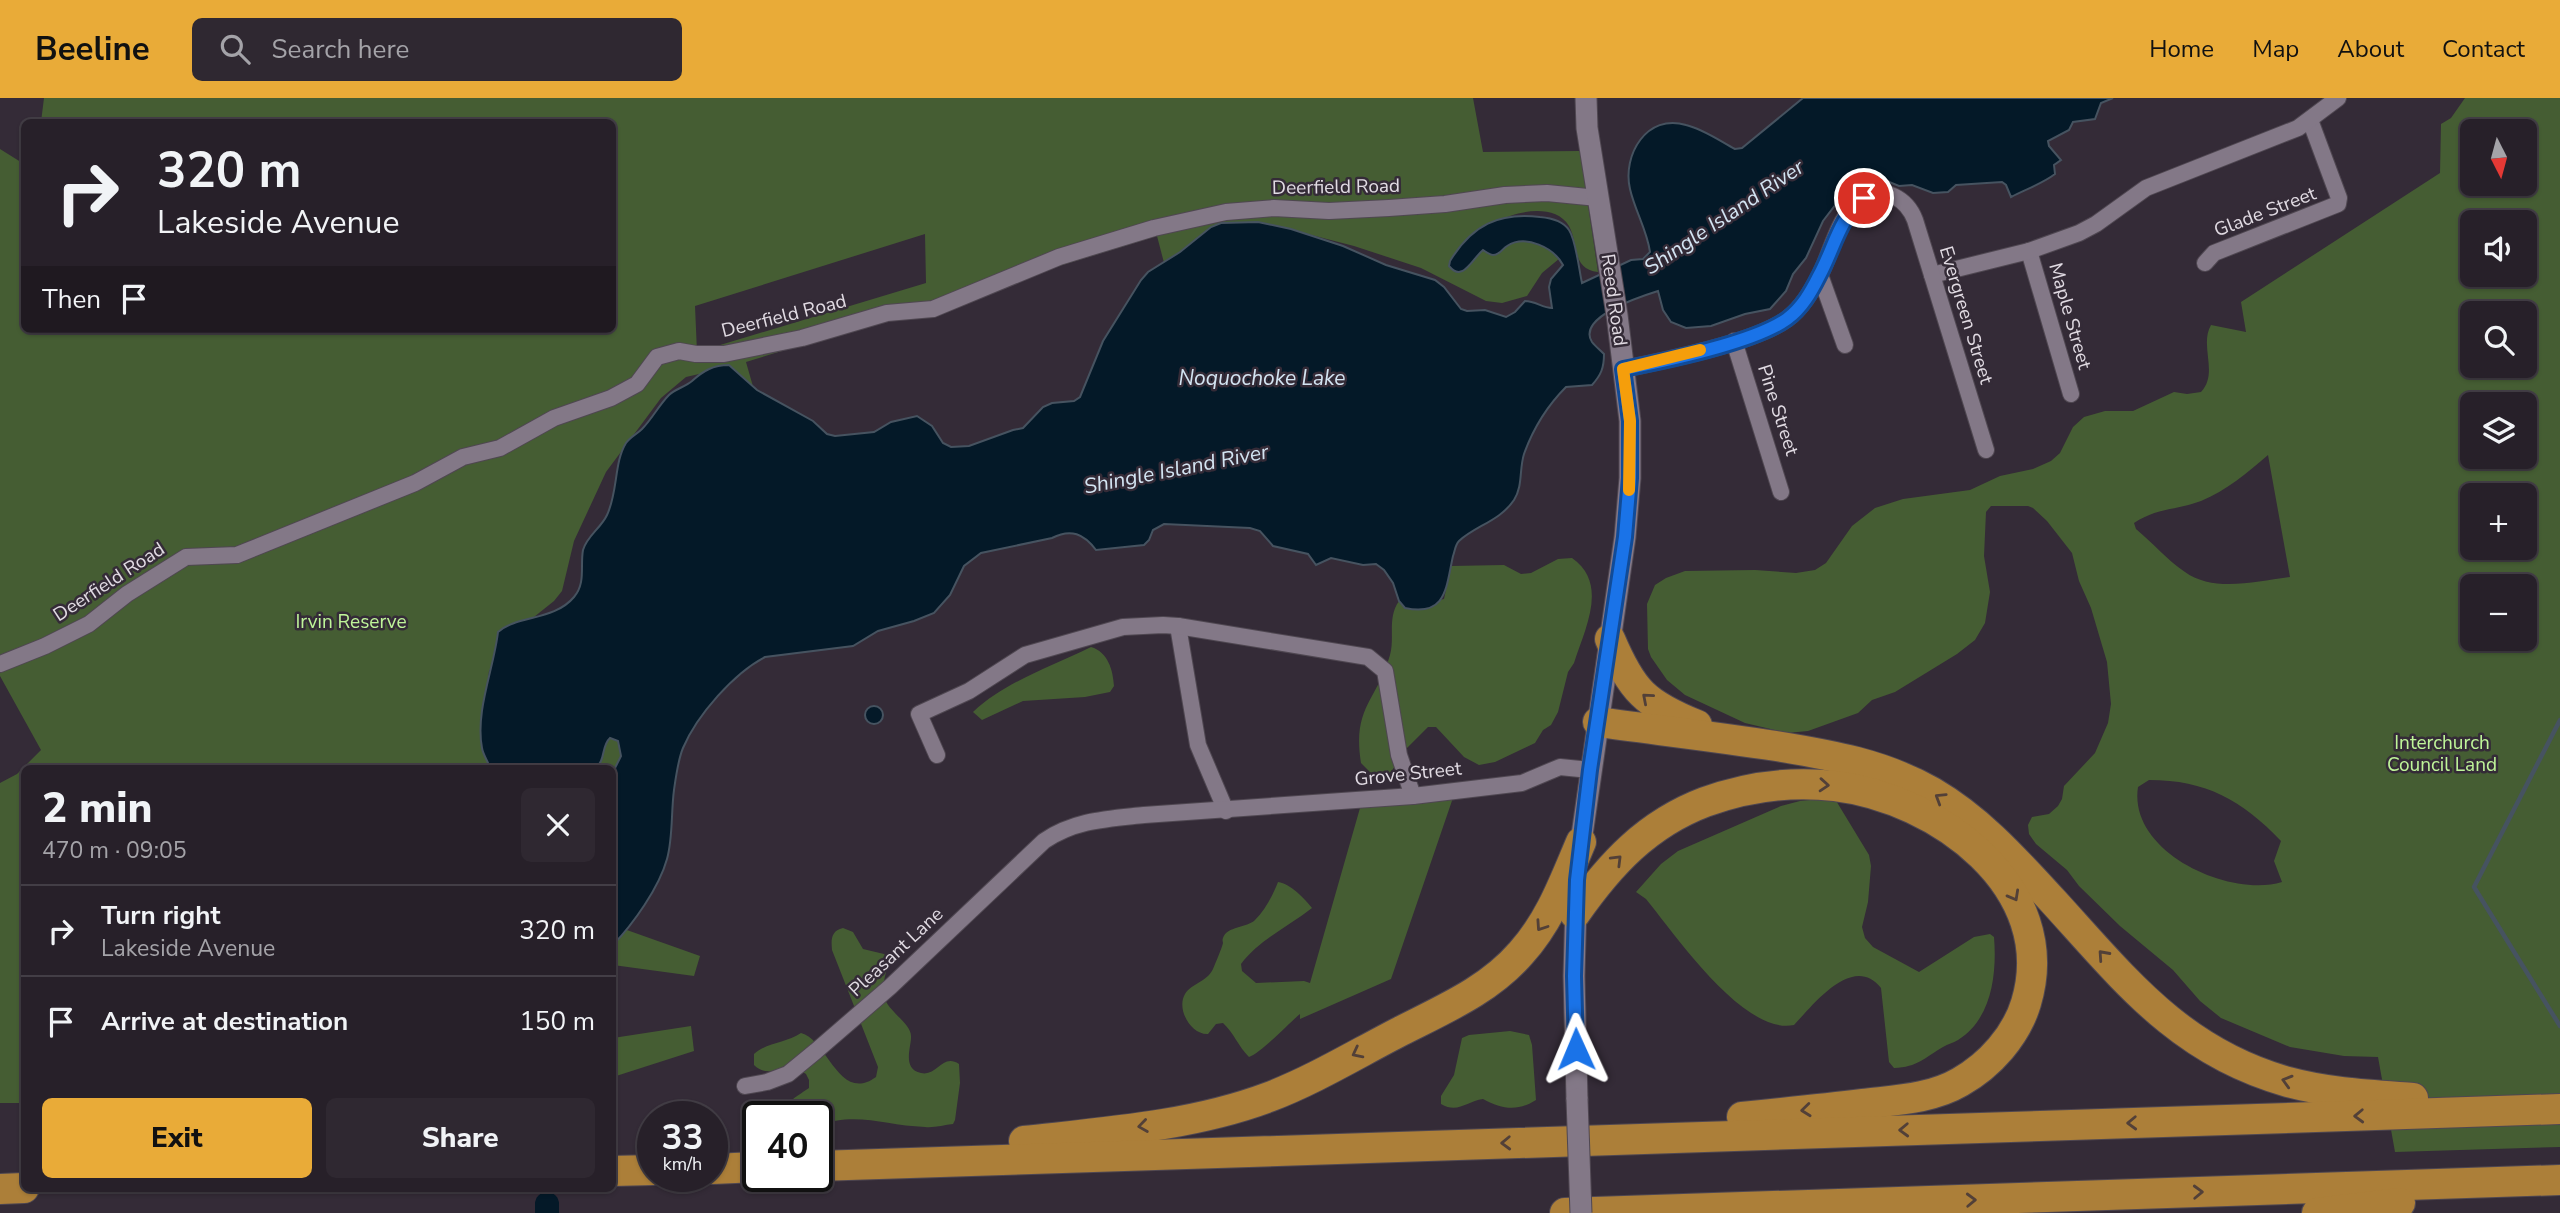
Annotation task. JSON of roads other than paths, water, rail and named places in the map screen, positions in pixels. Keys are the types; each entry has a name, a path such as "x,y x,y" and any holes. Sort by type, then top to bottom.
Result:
{"highway":[{"path":"1610,639 1625,673 1644,696 1665,711 1730,739"},
{"path":"1598,722 1730,739 1857,761 1901,776 1933,793 1970,818 2001,845 2126,982 2156,1011 2189,1036 2247,1068 2288,1082 2337,1091 2555,1110"},
{"path":"1559,1141 1684,1123 1911,1098 1945,1089 1973,1074 1999,1051 2021,1016 2032,976 2030,935 2021,909 2007,883 1983,857 1949,830 1913,809 1877,795 1837,786 1800,784 1764,787 1725,796 1687,810 1655,828 1623,853 1575,914"},
{"path":"833,1165 969,1145 1162,1124 1232,1110 1270,1097 1431,1016 1491,981 1521,953 1545,921 1581,842"},
{"path":"833,1165 2555,1110"},
{"path":"616,1171 637,1170"},
{"path":"1565,1213 2555,1180"},
{"path":"2317,1213 2555,1180"},
{"path":"0,1189 21,1188"}],"street":[{"name":"Reed Road","path":"1581,1213 1575,914 1590,770 1625,537 1630,478 1630,421 1587,128 1586,98"},
{"path":"1932,275 2029,251 2089,229 2124,202 2160,181 2298,128 2338,98"},
{"name":"Glade Street","path":"2205,263 2214,253 2338,204 2339,198 2310,120"},
{"name":"Deerfield Road","path":"0,664 46,646 89,624 127,594 186,557 237,555 415,483 463,457 500,449 554,418 611,398 637,383 657,357 679,351 724,354 802,338 887,313 933,309 1059,257 1154,228 1226,212 1274,208 1329,211 1389,208 1547,193 1598,198"},
{"name":"Evergreen Street","path":"1820,275 1842,223 1857,204 1864,198 1878,194 1897,197 1903,201 1912,213 1986,450"},
{"name":"Maple Street","path":"2029,251 2071,394"},
{"path":"1623,369 1734,341 1787,319 1806,300 1820,275"},
{"path":"1820,275 1844,345"},
{"name":"Pine Street","path":"1734,341 1782,492"},
{"path":"1178,626 1198,746 1226,810"},
{"path":"937,755 919,713 969,691 1025,655 1123,627 1178,626 1368,657 1385,671 1399,755 1413,796"},
{"name":"Grove Street","path":"1062,829 1103,820 1413,796 1522,783 1560,767 1590,770"},
{"name":"Pleasant Lane","path":"746,1086 788,1074 890,987 1044,841 1062,829"}],"water":[{"name":"Noquochoke Lake","path":"1803,98 2113,98 2101,103 2095,119 2073,122 2069,130 2048,141 2061,160 2054,165 2055,174 2011,197 2002,182 1956,185 1948,192 1933,193 1912,185 1899,186 1882,179 1868,178 1846,191 1823,221 1806,258 1793,274 1786,291 1770,309 1745,314 1711,326 1686,328 1671,322 1663,310 1658,291 1602,316 1593,324 1590,333 1592,342 1604,354 1600,374 1592,385 1566,387 1547,410 1524,454 1519,489 1514,500 1502,513 1458,543 1442,597 1437,604 1429,608 1405,608 1399,601 1393,583 1376,564 1363,565 1331,558 1316,565 1308,554 1273,546 1260,531 1250,528 1164,524 1153,530 1144,545 1096,550 1077,534 1065,533 981,553 964,566 950,595 934,613 878,631 853,646 765,657 729,684 697,722 681,753 667,859 658,882 644,905 616,942 616,766 621,756 618,741 610,738 607,741 598,765 489,765 482,748 481,719 498,632 515,623 556,610 574,597 580,586 583,550 607,515 626,443 646,425 669,395 709,369 729,365 757,390 813,421 827,434 835,436 874,432 891,422 917,416 932,426 943,443 951,447 969,446 1023,428 1043,407 1052,403 1074,401 1080,397 1103,341 1141,280 1148,272 1180,252 1211,227 1221,223 1258,222 1291,229 1343,246 1386,265 1435,280 1461,309 1485,310 1506,317 1525,301 1552,308 1549,287 1551,279 1563,265 1546,248 1531,242 1522,242 1507,246 1493,255 1483,250 1463,271 1454,271 1449,266 1450,261 1477,230 1499,219 1512,217 1544,217 1560,222 1574,241 1582,283 1631,260 1643,259 1650,252 1632,197 1629,176 1634,151 1649,131 1672,123 1686,125 1735,149 1742,148"},
{"path":"870,706 878,706 883,715 881,722 870,724 865,719 865,711"}],"waterway":[{"path":"2560,720 2474,887 2560,1026"},
{"name":"Shingle Island River","path":"547,1204 547,1213"}],"park label":[{"name":"Irvin Reserve","path":"351,622"},
{"name":"Interchurch Council Land","path":"2442,754"}]}
